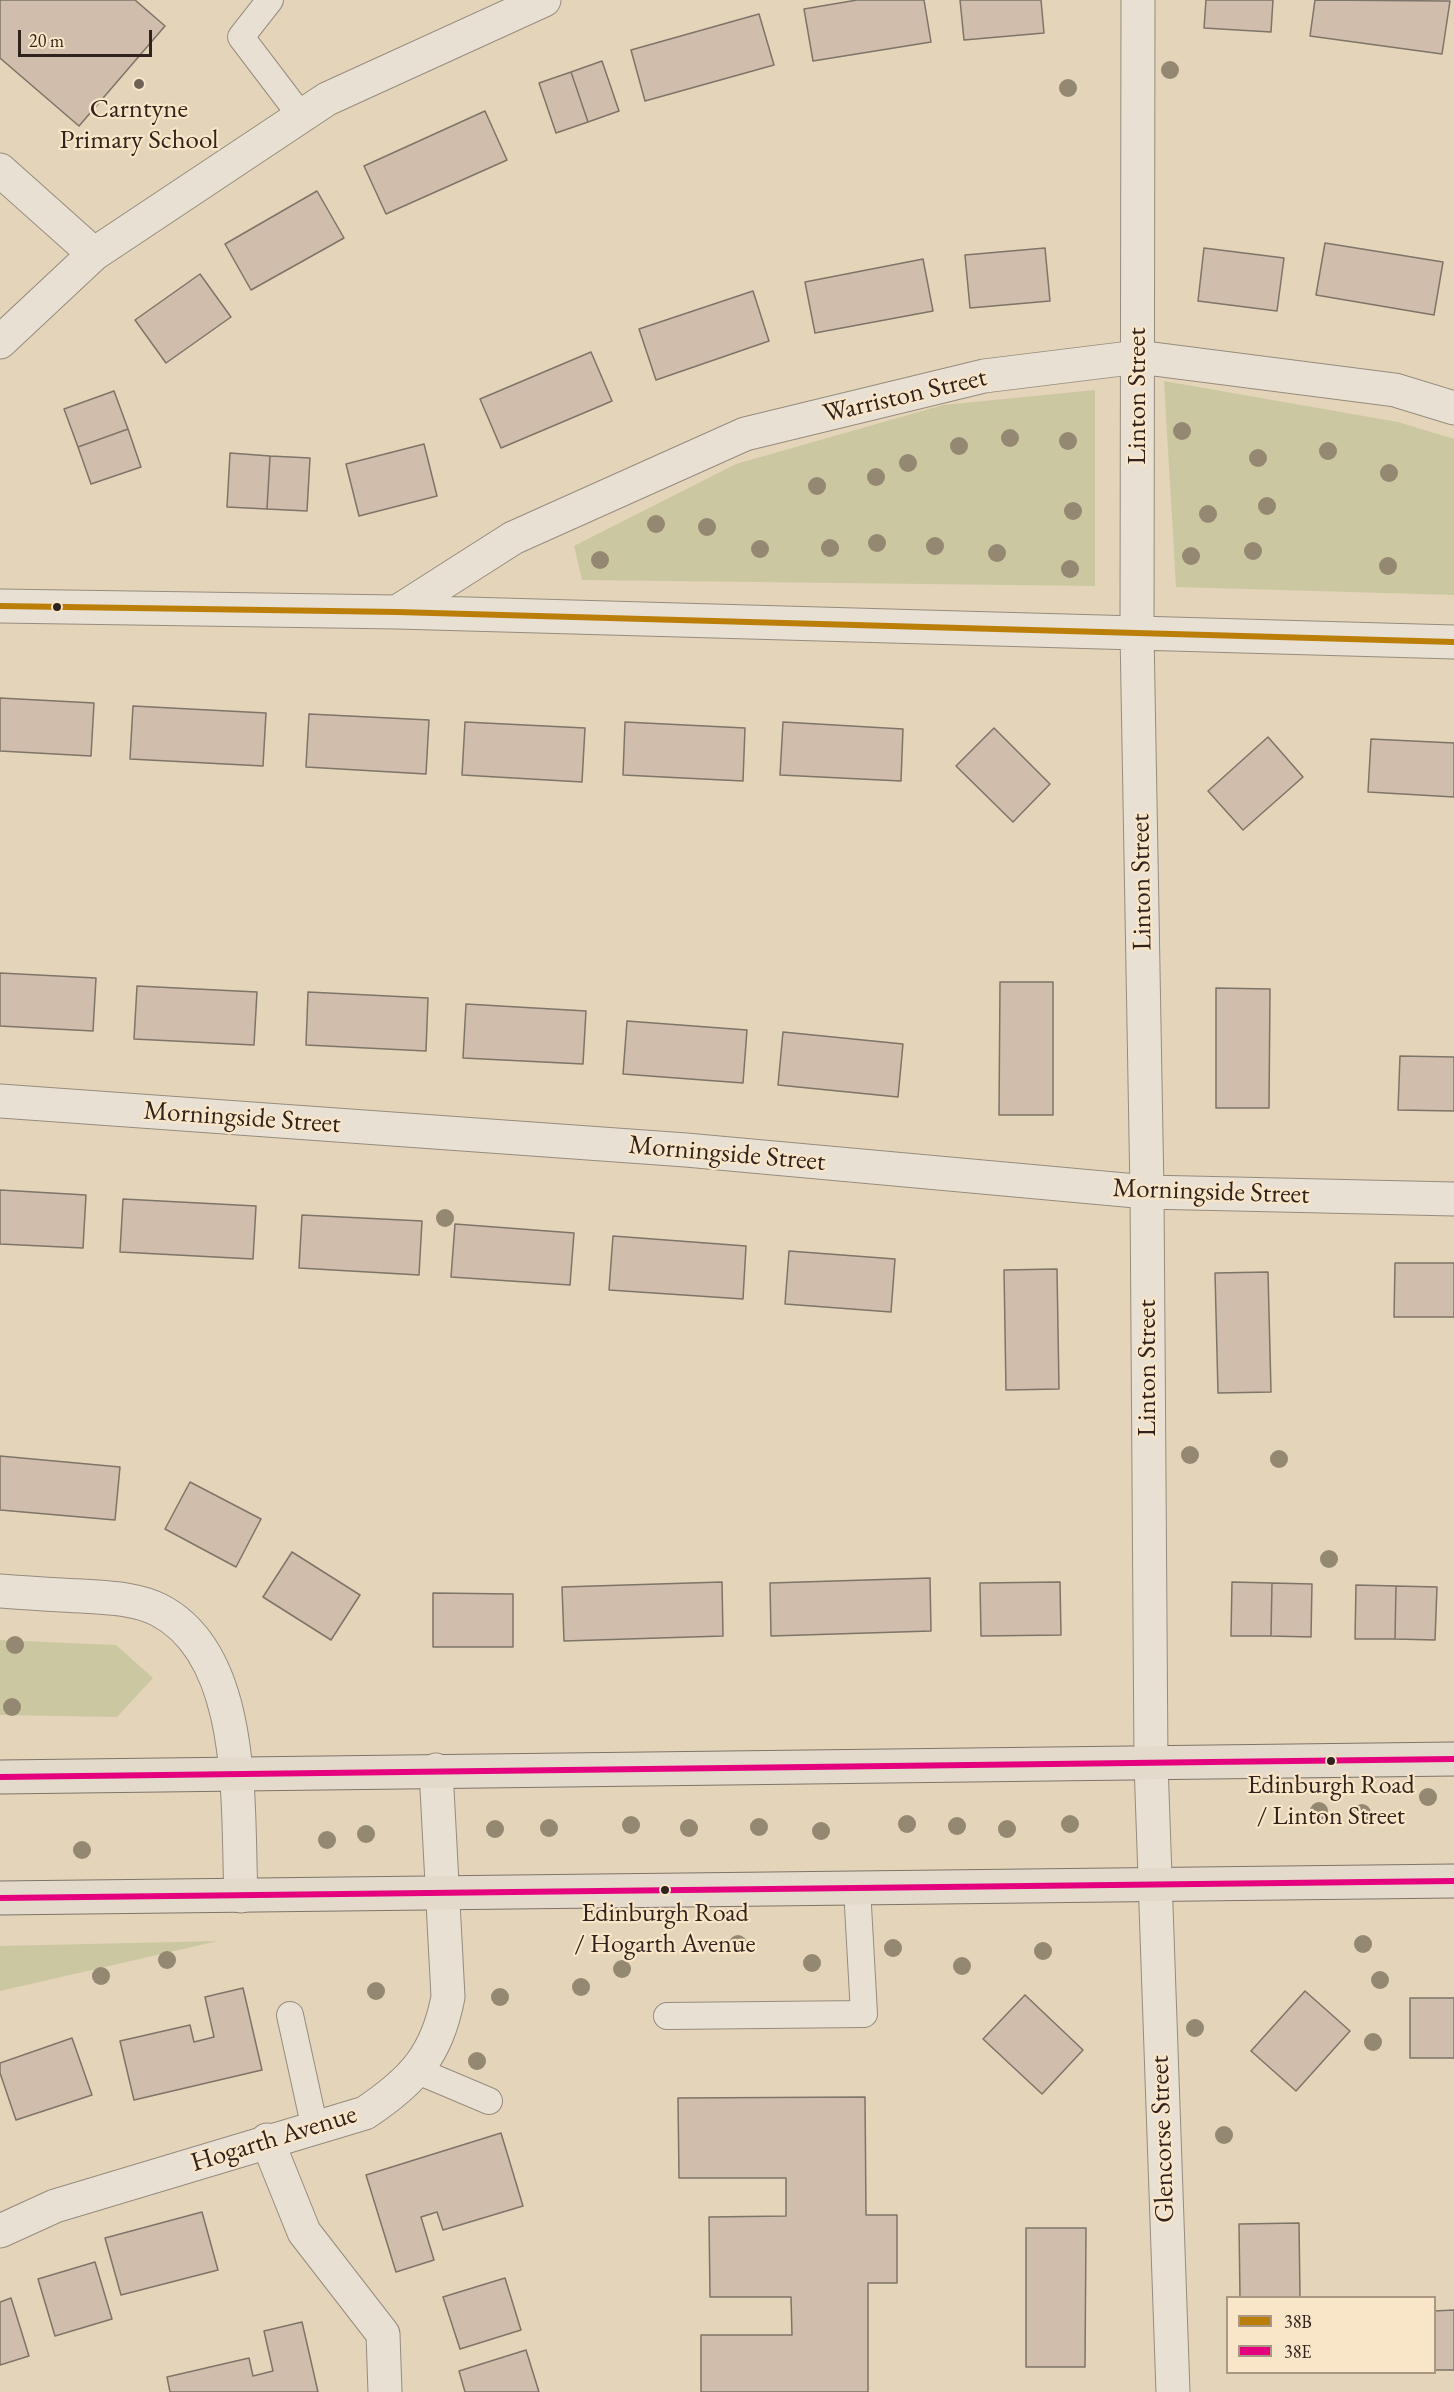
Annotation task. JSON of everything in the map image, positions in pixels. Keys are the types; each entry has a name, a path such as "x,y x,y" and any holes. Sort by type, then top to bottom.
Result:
{"main road":[{"path":"0,1777 1454,1759"},
{"path":"0,1898 1454,1881"}],"street":[{"path":"0,342 94,254 327,99 544,0"},
{"name":"Linton Street","path":"1138,0 1137,633 1147,1192 1154,1886"},
{"path":"0,170 94,254"},
{"name":"Warriston Street","path":"397,612 513,538 746,434 984,376 1138,357 1395,390 1454,408"},
{"path":"0,606 397,612 1454,642"},
{"name":"Morningside Street","path":"0,1101 686,1150 1147,1192 1454,1199"},
{"path":"0,1591 124,1599 158,1609 185,1629 210,1664 222,1694 230,1724 241,1896"},
{"name":"Hogarth Avenue","path":"0,2231 55,2206 267,2140 315,2129 365,2113 391,2096 418,2071 443,2025 448,1997 436,1770"},
{"name":"Glencorse Street","path":"1154,1886 1173,2392"},
{"path":"267,2140 304,2232 383,2334 385,2392"}],"lane":[{"path":"270,0 241,37 301,116"},
{"path":"667,2016 864,2014 857,1888"},
{"path":"290,2015 315,2129"},
{"path":"418,2071 489,2101"}],"shaded area":[{"path":"1164,381 1398,422 1454,439 1454,595 1176,587"},
{"path":"1095,390 1095,586 582,580 574,546 736,464 943,405"},
{"path":"0,1640 116,1645 153,1678 117,1717 0,1715"},
{"path":"218,1941 0,1991 0,1946"}],"building":[{"path":"0,0 135,0 165,26 79,126 0,58"},
{"path":"857,0 924,0 931,42 813,61 804,9"},
{"path":"960,0 1041,0 1044,33 964,40"},
{"path":"1206,0 1273,0 1271,32 1204,28"},
{"path":"1315,0 1450,1 1442,54 1310,36"},
{"path":"759,14 774,65 645,101 631,50"},
{"path":"602,61 619,111 588,122 571,72"},
{"path":"571,72 588,122 556,133 539,83"},
{"path":"485,111 507,160 386,214 364,166"},
{"path":"317,191 344,238 251,290 225,244"},
{"path":"1325,243 1443,262 1434,315 1316,295"},
{"path":"1045,248 1050,301 970,308 965,255"},
{"path":"1204,248 1284,258 1277,311 1198,301"},
{"path":"923,259 933,311 815,333 805,282"},
{"path":"200,274 231,317 166,363 135,320"},
{"path":"753,291 769,341 656,380 639,329"},
{"path":"591,352 612,401 501,448 480,399"},
{"path":"114,391 128,429 78,447 64,409"},
{"path":"128,429 141,467 91,484 78,447"},
{"path":"424,444 437,496 359,516 346,464"},
{"path":"230,453 270,456 267,509 227,507"},
{"path":"270,456 310,458 307,511 267,509"},
{"path":"0,698 94,703 91,756 0,751"},
{"path":"133,706 266,713 263,766 130,759"},
{"path":"309,714 429,720 426,774 306,767"},
{"path":"465,722 585,728 582,782 462,775"},
{"path":"625,722 745,728 743,781 623,775"},
{"path":"783,722 903,729 901,781 780,775"},
{"path":"994,728 1050,784 1013,822 956,766"},
{"path":"1268,737 1303,777 1243,830 1208,791"},
{"path":"1371,739 1454,743 1454,797 1368,792"},
{"path":"0,973 96,978 93,1031 0,1026"},
{"path":"1000,982 1053,982 1053,1115 999,1115"},
{"path":"137,986 257,992 254,1045 134,1039"},
{"path":"1216,988 1270,989 1269,1108 1216,1108"},
{"path":"308,992 428,998 426,1051 306,1045"},
{"path":"466,1004 586,1011 583,1064 463,1058"},
{"path":"627,1021 747,1030 743,1083 623,1074"},
{"path":"783,1032 903,1044 898,1097 778,1085"},
{"path":"1400,1056 1454,1057 1454,1111 1398,1110"},
{"path":"0,1190 86,1195 83,1248 0,1244"},
{"path":"123,1199 256,1206 253,1259 120,1252"},
{"path":"302,1215 422,1221 419,1275 299,1268"},
{"path":"455,1224 574,1233 570,1285 451,1277"},
{"path":"613,1236 746,1246 743,1299 609,1290"},
{"path":"789,1251 895,1259 891,1312 785,1304"},
{"path":"1395,1263 1454,1263 1454,1317 1394,1317"},
{"path":"1057,1269 1059,1389 1006,1390 1004,1270"},
{"path":"1268,1272 1271,1392 1218,1393 1215,1273"},
{"path":"0,1456 120,1467 115,1520 0,1510"},
{"path":"190,1482 261,1519 236,1567 165,1529"},
{"path":"292,1552 360,1595 331,1640 263,1597"},
{"path":"930,1578 931,1631 771,1636 770,1583"},
{"path":"722,1582 723,1636 564,1641 562,1587"},
{"path":"1060,1582 1061,1635 981,1636 980,1583"},
{"path":"1232,1582 1272,1583 1271,1636 1231,1636"},
{"path":"1272,1583 1312,1584 1311,1637 1271,1636"},
{"path":"1356,1585 1396,1586 1395,1639 1355,1639"},
{"path":"1396,1586 1437,1587 1435,1640 1395,1639"},
{"path":"433,1593 513,1594 513,1647 433,1647"},
{"path":"243,1988 262,2070 134,2100 120,2041 190,2025 194,2042 214,2037 205,1997"},
{"path":"1305,1991 1350,2031 1296,2091 1251,2051"},
{"path":"1025,1995 1083,2050 1042,2094 983,2039"},
{"path":"1410,1998 1454,1998 1454,2058 1410,2058"},
{"path":"72,2038 92,2095 16,2120 0,2073 0,2063"},
{"path":"865,2097 866,2215 897,2215 897,2283 868,2283 868,2392 701,2392 701,2335 792,2335 791,2297 710,2297 709,2217 786,2216 786,2178 679,2178 678,2098"},
{"path":"501,2133 523,2206 443,2230 437,2212 421,2217 434,2260 396,2272 366,2175"},
{"path":"202,2212 218,2270 121,2295 105,2238"},
{"path":"1299,2223 1300,2296 1240,2296 1239,2224"},
{"path":"1026,2228 1086,2228 1085,2367 1026,2367"},
{"path":"95,2262 112,2319 55,2336 38,2279"},
{"path":"505,2278 521,2330 460,2349 443,2297"},
{"path":"11,2298 29,2356 0,2365 0,2302"},
{"path":"1454,2310 1454,2370 1436,2370 1436,2311"},
{"path":"302,2322 318,2392 170,2392 167,2377 249,2358 253,2376 273,2371 264,2331"},
{"path":"526,2350 539,2392 465,2392 459,2371"}],"transit line":[{"name":"38B","path":"0,606 397,612 1454,642"},
{"name":"38E","path":"0,1777 1454,1759"},
{"name":"38E","path":"0,1898 1454,1881"}],"place":[{"name":"Carntyne Primary School","path":"139,84"},
{"name":"Edinburgh Road / Linton Street","path":"1331,1761"},
{"name":"Edinburgh Road / Hogarth Avenue","path":"665,1890"}]}
